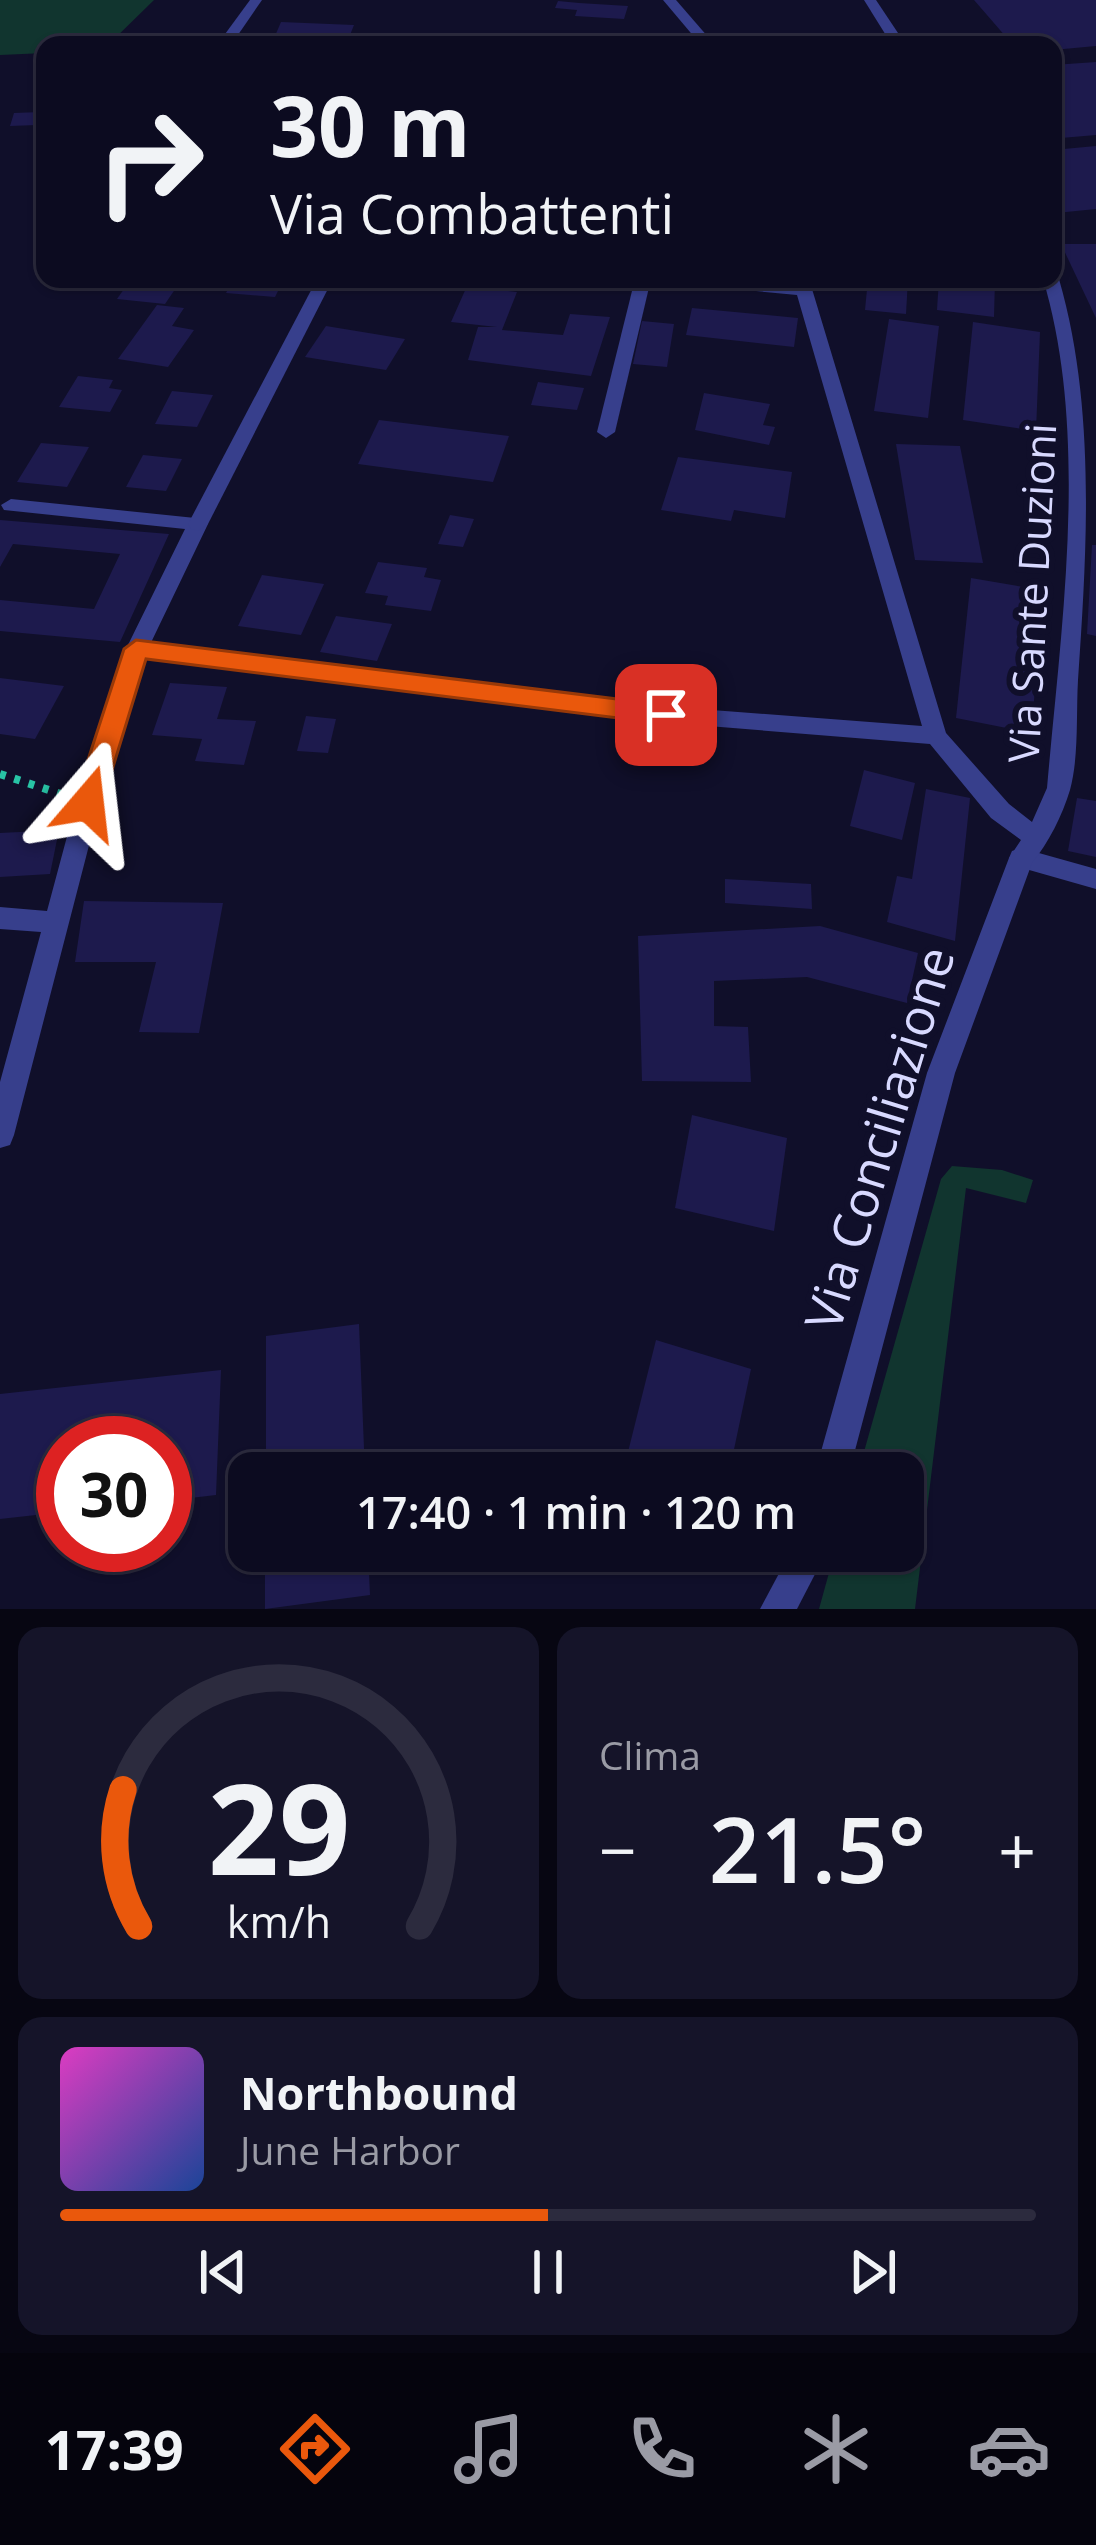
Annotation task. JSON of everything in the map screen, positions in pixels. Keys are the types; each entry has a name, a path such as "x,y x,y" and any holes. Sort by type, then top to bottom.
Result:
{"street":[{"path":"230,36 256,0"},
{"path":"669,0 700,36"},
{"path":"870,0 893,36"},
{"path":"0,1135 88,803 136,649 321,288"},
{"path":"607,432 641,288"},
{"path":"803,288 936,736 1029,849 1096,878"},
{"name":"Via Sante Duzioni","path":"1029,849 1059,788 1085,432 1065,302 1056,288"},
{"path":"11,505 198,524"},
{"path":"136,649 621,711 936,736"},
{"name":"Via Conciliazione","path":"838,1452 940,1073 1029,849"},
{"path":"0,918 56,923"},
{"path":"778,1609 798,1572"}],"path":[{"path":"0,775 88,803"}],"green space":[{"path":"0,0 154,0 117,36 36,36 36,53 0,55"},
{"path":"952,1166 1002,1170 1033,1180 1026,1203 966,1188 924,1535 924,1452 864,1452 941,1179"},
{"path":"829,1572 919,1572 915,1609 819,1609"}],"building":[{"path":"974,0 1096,0 1096,46 1062,49 1062,36 1005,36"},
{"path":"558,1 628,6 624,19 575,16 577,10 555,8"},
{"path":"281,22 354,25 350,36 275,36"},
{"path":"1096,62 1096,135 1062,138 1062,64"},
{"path":"36,112 36,125 10,126 14,113"},
{"path":"1096,146 1096,209 1062,212 1062,149"},
{"path":"1062,244 1096,244 1096,318 1062,246"},
{"path":"125,288 176,288 165,304 117,299"},
{"path":"228,288 280,288 275,297 226,293"},
{"path":"466,288 517,292 502,330 563,335 570,314 610,317 591,376 468,360 478,327 497,327 451,322"},
{"path":"867,288 907,288 906,314 865,310"},
{"path":"938,288 995,288 994,317 937,310"},
{"path":"157,305 184,308 172,326 194,330 168,367 118,359"},
{"path":"692,308 798,318 794,347 686,335"},
{"path":"889,319 939,326 928,418 874,411"},
{"path":"642,321 674,324 667,367 633,364"},
{"path":"973,322 1040,332 1036,431 963,420"},
{"path":"326,326 405,339 386,370 305,357"},
{"path":"78,376 113,380 109,388 122,390 110,412 59,407"},
{"path":"538,382 584,388 577,410 531,405"},
{"path":"172,391 213,395 197,427 155,424"},
{"path":"704,393 770,404 763,425 775,427 769,445 695,430"},
{"path":"379,420 509,436 493,482 358,464"},
{"path":"41,443 89,447 67,487 17,482"},
{"path":"896,444 960,446 983,563 915,560"},
{"path":"143,455 182,459 166,491 126,487"},
{"path":"678,457 792,472 785,518 734,510 731,521 661,510"},
{"path":"450,515 474,519 463,547 438,544"},
{"path":"0,520 169,534 120,642 0,631 0,600 94,609 120,554 13,544 0,567"},
{"path":"1092,545 1096,545 1096,636 1087,634"},
{"path":"378,562 427,568 424,577 441,580 431,611 385,605 388,596 365,593"},
{"path":"262,575 324,584 301,635 238,626"},
{"path":"971,578 1041,590 1032,733 956,718"},
{"path":"336,616 392,624 377,661 320,652"},
{"path":"0,678 64,686 35,739 0,734"},
{"path":"170,683 227,687 217,719 256,721 244,765 195,761 202,739 152,735"},
{"path":"306,716 336,719 328,753 297,751"},
{"path":"864,770 915,783 902,840 850,826"},
{"path":"926,789 970,798 955,941 887,922 897,876 912,879"},
{"path":"1077,798 1096,801 1096,857 1068,851"},
{"path":"59,830 50,874 0,877 0,833"},
{"path":"725,879 811,884 812,909 725,903"},
{"path":"84,901 223,903 199,1033 139,1032 156,962 75,962"},
{"path":"820,926 918,953 907,1003 807,977 714,981 714,1026 748,1027 751,1082 642,1081 638,936"},
{"path":"692,1115 787,1138 774,1231 675,1208"},
{"path":"359,1324 364,1452 266,1452 266,1336"},
{"path":"656,1340 751,1369 733,1452 628,1452"},
{"path":"221,1370 216,1495 192,1498 192,1416 36,1416 36,1515 0,1519 0,1394"},
{"path":"265,1572 369,1572 370,1595 265,1609"}],"route":[{"path":"88,803 136,649 666,715"}]}
